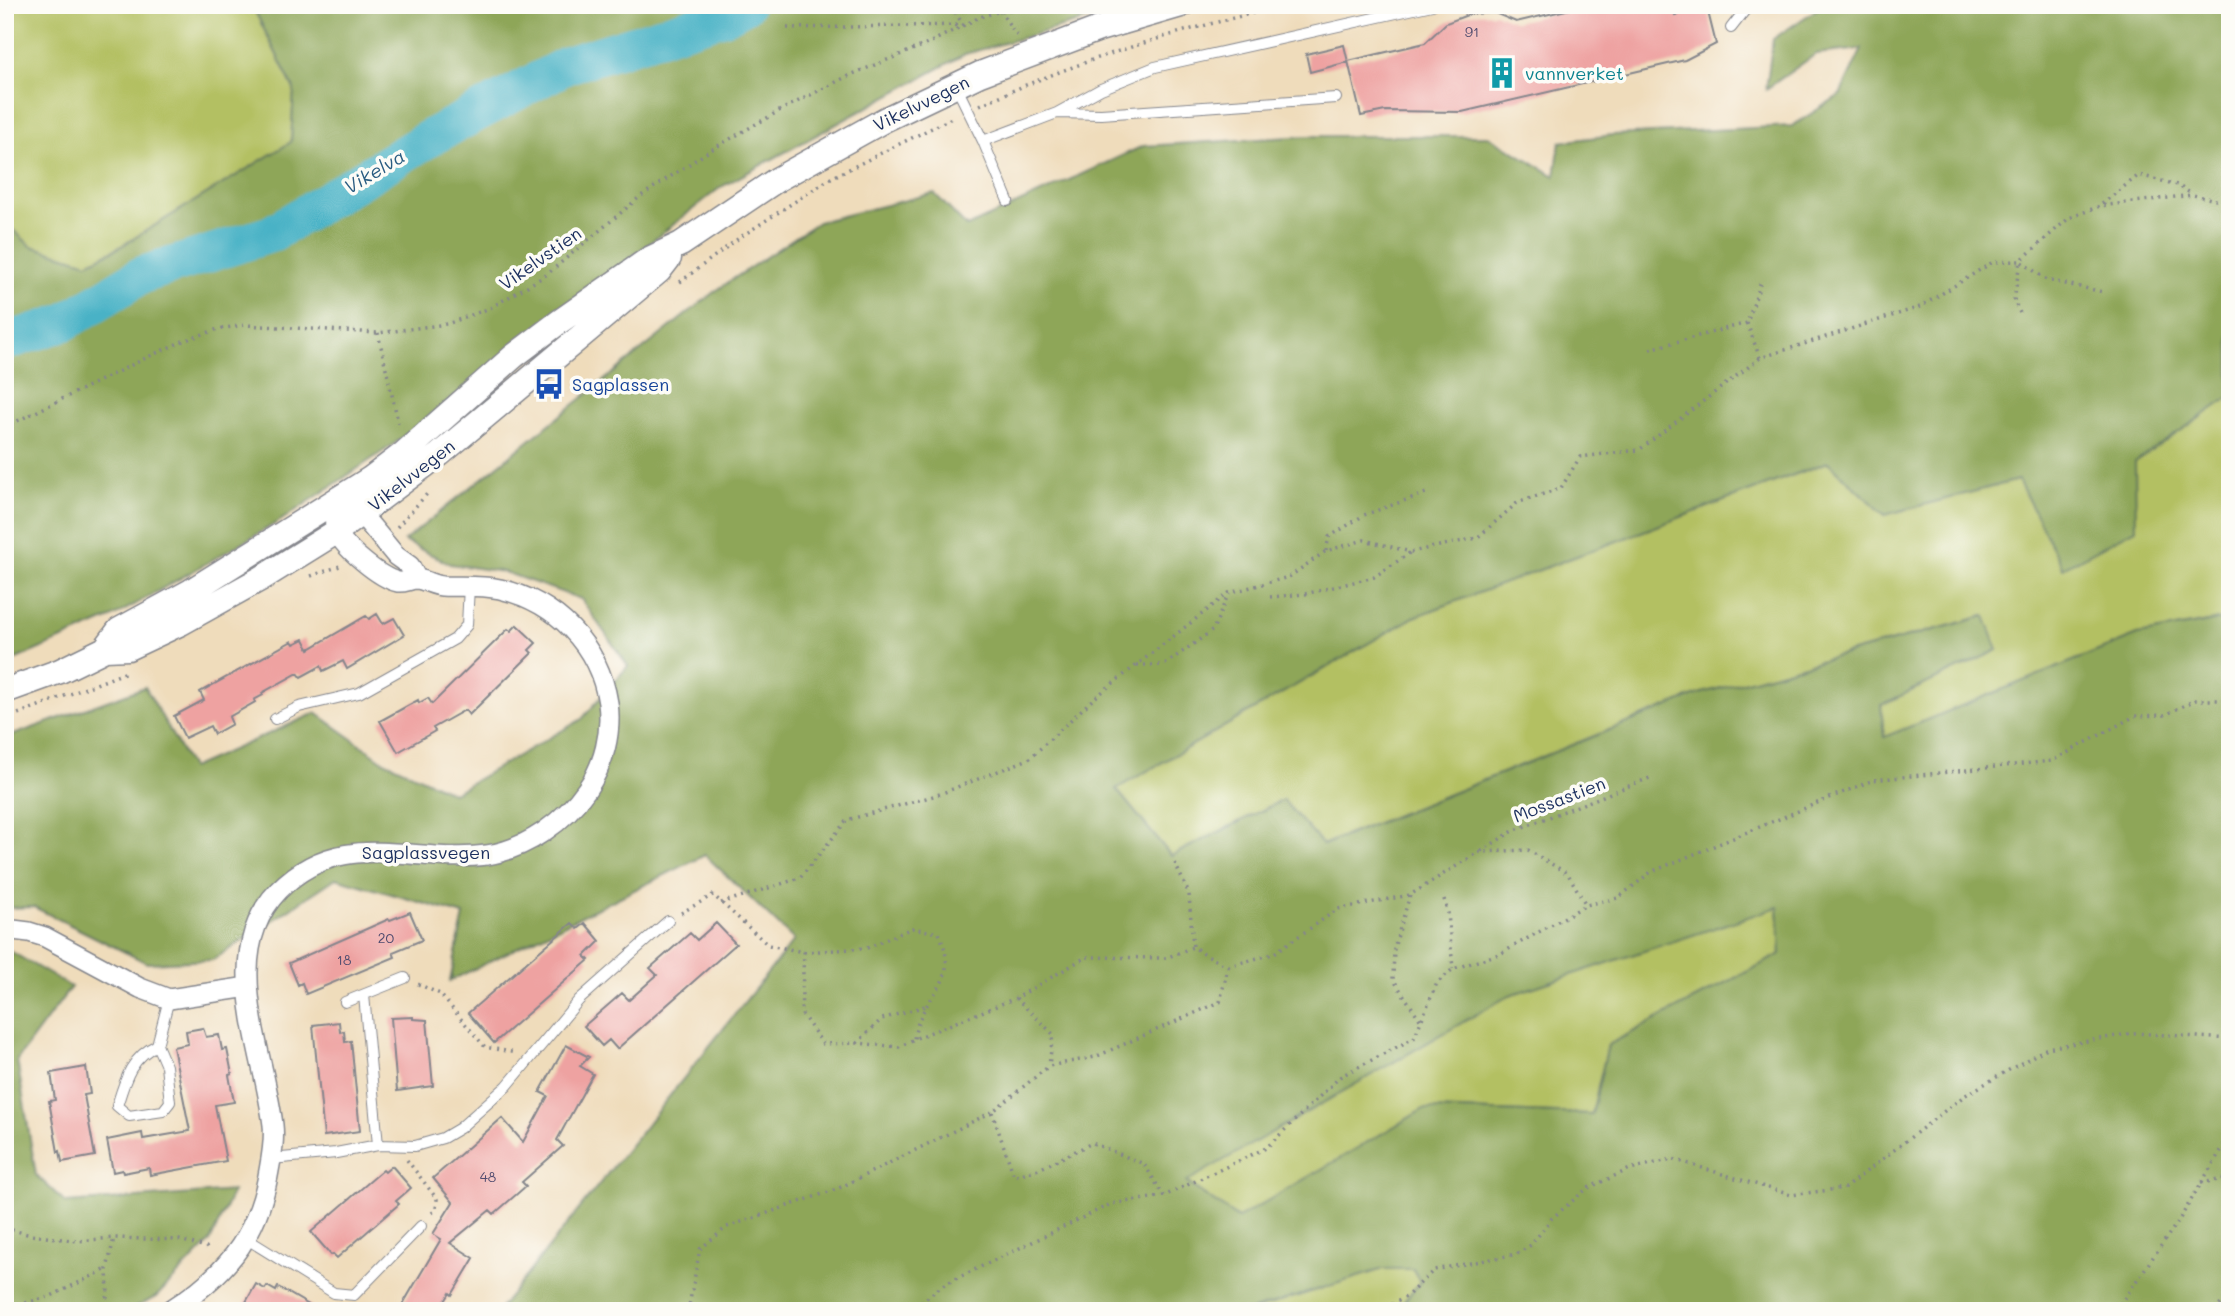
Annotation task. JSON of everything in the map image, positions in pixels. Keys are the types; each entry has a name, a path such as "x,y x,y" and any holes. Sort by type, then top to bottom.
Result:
{"street":[{"name":"Vikelvvegen","path":"105,649 119,630 191,591 333,503 403,454 536,339 649,259 681,244 778,179 836,145 956,85 1099,29 1181,5"},
{"name":"Vikelvvegen","path":"5,691 60,671 105,649 128,648 181,623 337,532 440,454 659,271 681,244"},
{"path":"337,532 333,503 362,514 397,556 410,566 416,579"},
{"name":"Sagplassvegen","path":"169,1311 221,1272 247,1239 264,1201 273,1126 248,987 250,945 257,921 277,892 301,871 323,860 355,852 467,856 500,851 541,833 562,819 578,803 592,782 606,746 609,716 601,674 573,629 543,606 498,589 437,585 416,579 402,583 366,565 337,532"},
{"path":"5,929 45,937 140,988 169,999 248,987"}],"lane":[{"path":"983,141 1057,113 1101,89 1155,67 1432,5"},
{"path":"1731,28 1749,5"},
{"path":"956,85 1008,201"},
{"path":"1057,113 1101,114 1336,98"},
{"path":"275,719 299,707 359,693 455,639 467,625 469,586"},
{"path":"271,1159 336,1153 378,1145 415,1146 460,1128 507,1086 579,1000 668,921"},
{"path":"345,1002 405,978"},
{"path":"364,995 378,1145"},
{"path":"157,1045 144,1051 136,1059 125,1079 117,1106 129,1115 163,1111 170,1102 166,1066 157,1045 169,999"},
{"path":"247,1239 334,1293 354,1295 421,1226"}],"path":[{"path":"787,28 963,25 951,5"},
{"name":"Vikelvstien","path":"5,427 150,356 218,329 245,325 378,333 447,324 508,299 576,252 641,196 736,135 850,75 927,44 980,17 1000,11 1057,5"},
{"path":"676,286 749,230 831,178 907,138 1023,85 1087,61 1179,33 1287,5"},
{"path":"1000,11 1029,55"},
{"path":"2100,206 2139,175 2177,185 2193,195"},
{"path":"2020,313 2014,301 2020,261 2070,218 2100,206 2193,195 2230,203"},
{"path":"1270,597 1305,594 1374,577 1411,551 1477,538 1517,503 1561,488 1580,457 1639,450 1760,358 1920,307 1993,262 2020,261 2047,280 2103,292"},
{"path":"1760,358 1747,323 1761,282"},
{"path":"1650,349 1747,323"},
{"path":"378,333 400,429 403,454"},
{"path":"393,531 432,489"},
{"path":"1325,551 1329,537 1364,515 1429,492"},
{"path":"722,903 800,877 847,820 937,795 1029,759 1093,699 1229,593 1289,577 1325,551 1364,540 1411,551"},
{"path":"1137,665 1164,665 1213,630 1229,593"},
{"path":"910,1311 943,1286 1111,1205 1164,1196 1266,1148 1341,1076 1414,1038 1437,984 1452,970 1502,953 1586,905 1618,898 1651,872 1873,780 2052,761 2135,716 2165,715 2195,700 2230,700"},
{"name":"Mossastien","path":"1410,895 1513,831 1652,777"},
{"path":"1479,852 1528,850 1568,874 1586,905"},
{"path":"1175,863 1189,894 1193,947"},
{"path":"668,921 713,895 768,945 804,952 867,948 912,928 939,933 947,952 947,975 916,1022 914,1039"},
{"path":"1193,947 1228,967 1273,954 1338,909 1410,895 1394,948 1393,979 1421,1021"},
{"path":"1444,899 1448,913 1452,970"},
{"path":"804,952 801,1013 823,1044 857,1043 899,1048 914,1039 1016,998 1086,957 1166,958 1193,947"},
{"path":"688,1311 700,1249 727,1227 837,1189 992,1112 1049,1066 1095,1057 1220,1002 1228,967"},
{"path":"405,978 440,994 485,1047 532,1055"},
{"path":"1016,998 1053,1034 1049,1066"},
{"path":"857,1043 882,1019 927,1005"},
{"path":"1379,1311 1406,1297 1434,1270 1517,1254 1531,1245 1552,1218 1588,1188 1630,1169 1673,1160 1791,1195 1845,1188 1964,1096 2047,1048 2134,1033 2230,1038"},
{"path":"992,1112 1014,1176 1039,1169 1092,1143 1144,1164 1164,1196"},
{"path":"2120,1311 2121,1303 2227,1145 2230,1130"},
{"path":"396,1146 437,1199 436,1209 421,1226"},
{"path":"2201,1183 2230,1178"},
{"path":"5,1228 31,1235 78,1241 114,1238 179,1240 206,1248 212,1257"},
{"path":"101,1311 108,1295 107,1269 114,1238"},
{"path":"5,1307 49,1297 107,1269"},
{"path":"2215,1311 2230,1293"},
{"path":"2100,1311 2121,1303"}],"green space":[{"path":"5,5 252,5 294,89 291,142 118,248 88,263 31,246 5,223"},
{"path":"252,5 1140,5 965,54 721,187 394,444 280,521 111,618 5,664 5,360 14,357 5,342 5,223 31,246 88,263 118,248 291,142 294,89"},
{"path":"1823,5 2230,5 2230,397 2135,462 2136,529 2063,568 2018,480 1885,515 1828,462 1414,617 1116,789 1171,856 1283,800 1323,845 1699,694 1985,616 1998,650 1881,705 1884,737 2138,635 2230,618 2230,1311 1396,1311 1420,1282 1413,1269 1383,1269 1250,1311 498,1311 794,940 705,855 450,981 464,915 336,878 213,960 147,963 34,907 5,908 5,738 145,687 191,768 316,713 382,760 453,793 582,719 628,666 581,599 504,572 450,564 404,541 714,292 818,222 934,193 967,227 1143,146 1307,136 1488,136 1555,176 1560,142 1613,135 1792,126 1840,95 1862,49 1816,54 1766,89 1773,39","holes":["1778,907 1781,954 1608,1045 1592,1114 1424,1109 1238,1218 1186,1182 1510,995"]},
{"path":"2230,397 2230,618 2138,635 1884,738 1881,705 1998,650 1984,616 1699,694 1322,845 1282,800 1171,856 1116,789 1414,617 1828,462 1885,515 2018,480 2064,567 2135,462"},
{"path":"1778,906 1781,954 1608,1045 1592,1114 1424,1109 1238,1219 1185,1181 1510,994"},
{"path":"5,948 71,987 17,1060 36,1175 66,1203 233,1191 210,1242 156,1297 129,1311 5,1311"},
{"path":"1383,1269 1413,1269 1420,1282 1396,1311 1250,1311"}],"building":[{"name":"vannverket","path":"1587,5 1672,5 1675,15 1707,8 1716,44 1685,60 1462,112 1385,111 1361,116 1348,61 1425,43 1446,23 1470,14 1495,13 1516,22"},
{"path":"1344,45 1348,62 1310,72 1306,54"},
{"path":"377,614 383,624 394,618 404,635 347,669 343,661 323,671 321,666 301,677 298,673 262,693 255,702 229,717 232,724 214,734 210,726 185,738 174,716 204,700 200,692 292,641 294,644 304,639 309,649 366,616 369,619"},
{"path":"517,625 536,643 529,650 532,653 469,715 465,710 398,752 380,721 418,700 419,703 428,698 432,704 508,629 511,631"},
{"path":"410,912 422,940 393,952 395,957 306,994 302,983 298,985 289,963"},
{"path":"572,923 578,929 585,923 600,941 585,956 589,960 494,1043 468,1013"},
{"path":"716,923 736,944 617,1049 609,1040 602,1046 584,1026 622,993 629,1000 657,975 650,968 690,933 697,940"},
{"path":"413,1017 427,1020 433,1086 397,1091 391,1018"},
{"path":"339,1022 340,1032 344,1031 345,1042 351,1041 360,1131 324,1136 313,1025"},
{"path":"203,1028 206,1037 219,1035 222,1050 227,1049 232,1074 229,1075 234,1102 215,1105 226,1161 150,1175 149,1168 113,1172 107,1140 142,1133 143,1139 190,1131 173,1047 188,1044 186,1031"},
{"path":"566,1045 589,1057 580,1066 593,1074 557,1140 563,1146 522,1182 526,1186 494,1214 490,1210 450,1243 474,1258 439,1311 402,1311 406,1306 403,1304 441,1239 433,1234 453,1202 433,1178 502,1118 523,1142 548,1096 540,1092"},
{"path":"86,1067 90,1094 84,1095 95,1156 62,1162 49,1101 55,1100 51,1073"},
{"path":"392,1166 411,1188 396,1201 399,1204 337,1258 331,1255 311,1232 383,1170 385,1172"},
{"path":"256,1284 276,1291 278,1287 319,1311 241,1311"}],"waterway":[{"name":"Vikelva","path":"5,342 65,322 142,275 271,234 433,136 567,65 727,15 745,5"}],"place":[{"name":"vannverket","path":"1502,73"},
{"name":"Sagplassen","path":"549,384"}]}
